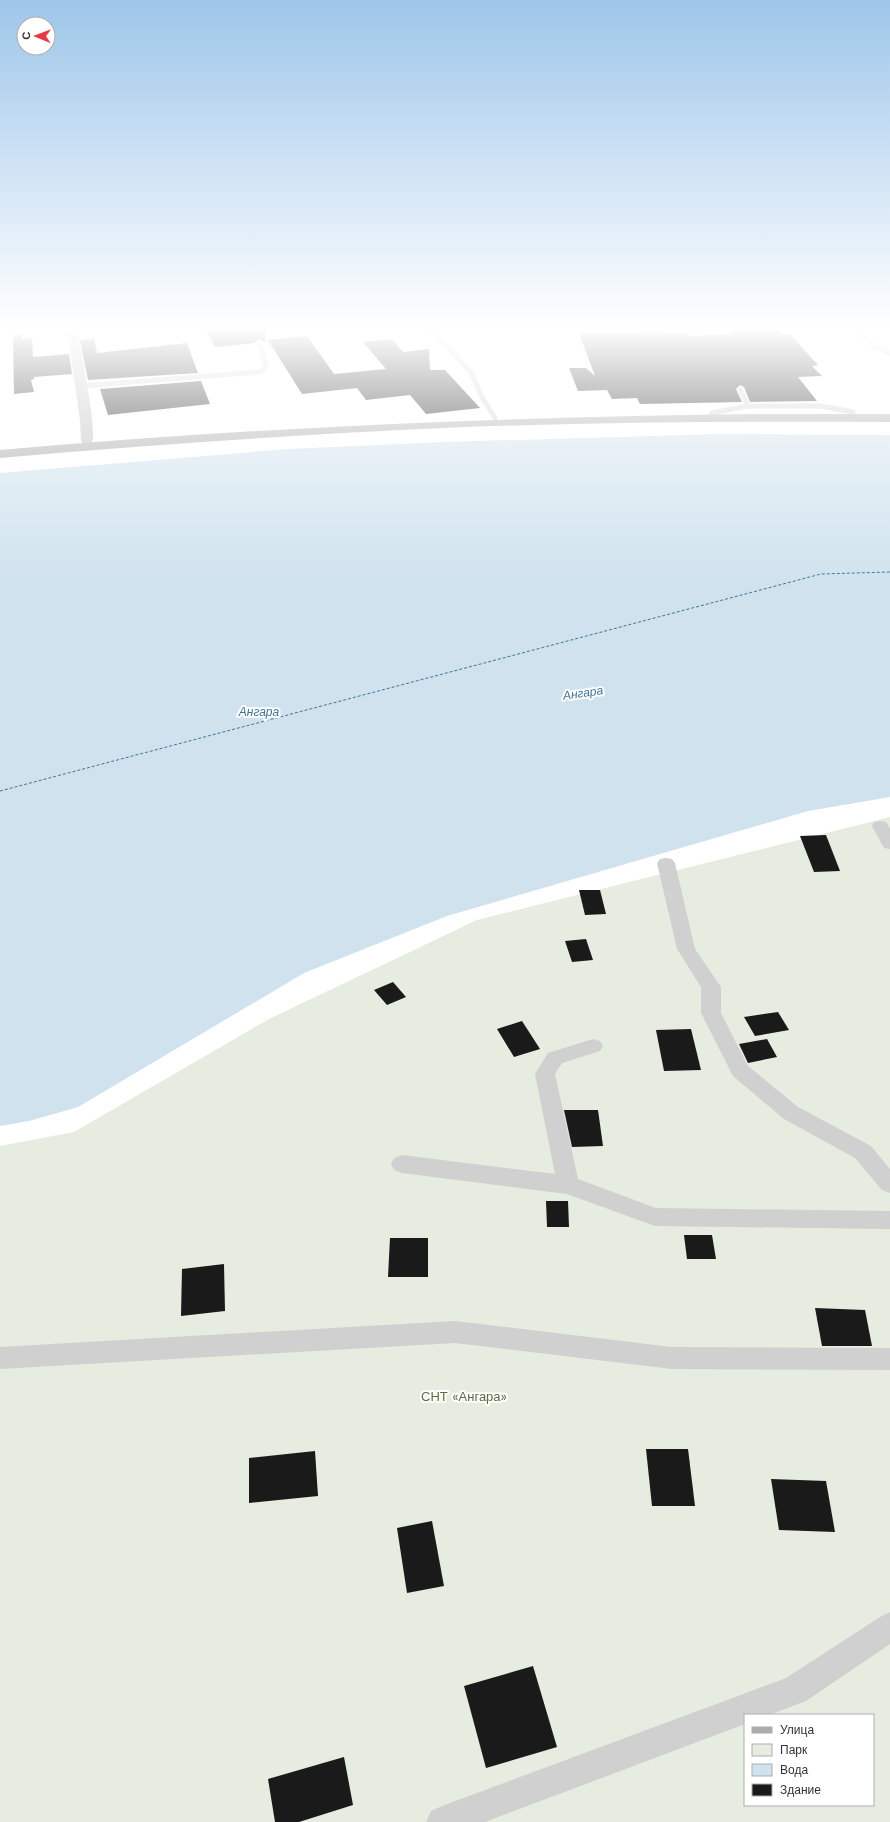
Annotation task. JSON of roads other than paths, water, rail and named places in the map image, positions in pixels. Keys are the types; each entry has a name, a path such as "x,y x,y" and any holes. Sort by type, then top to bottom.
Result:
{"main road":[{"path":"86,415 91,443"},
{"path":"0,454 91,443 281,427 496,418 624,415"},
{"path":"0,448 288,432 486,424 659,419 890,418"}],"street":[{"path":"880,826 890,844"},
{"path":"666,863 686,949 711,987 711,1013 740,1071 791,1113 863,1152 890,1184"},
{"path":"568,1185 545,1074 555,1058 592,1046"},
{"path":"402,1164 568,1185 655,1217 890,1220"},
{"path":"0,1358 455,1332 672,1358 890,1359"},
{"path":"442,1822 794,1690 890,1626"}],"water":[{"name":"Ангара","path":"719,434 890,435 890,797 808,811 447,916 304,973 78,1107 29,1121 0,1126 0,473 288,449 445,442"}],"park label":[{"name":"СНТ «Ангара»","path":"464,1396"}]}
